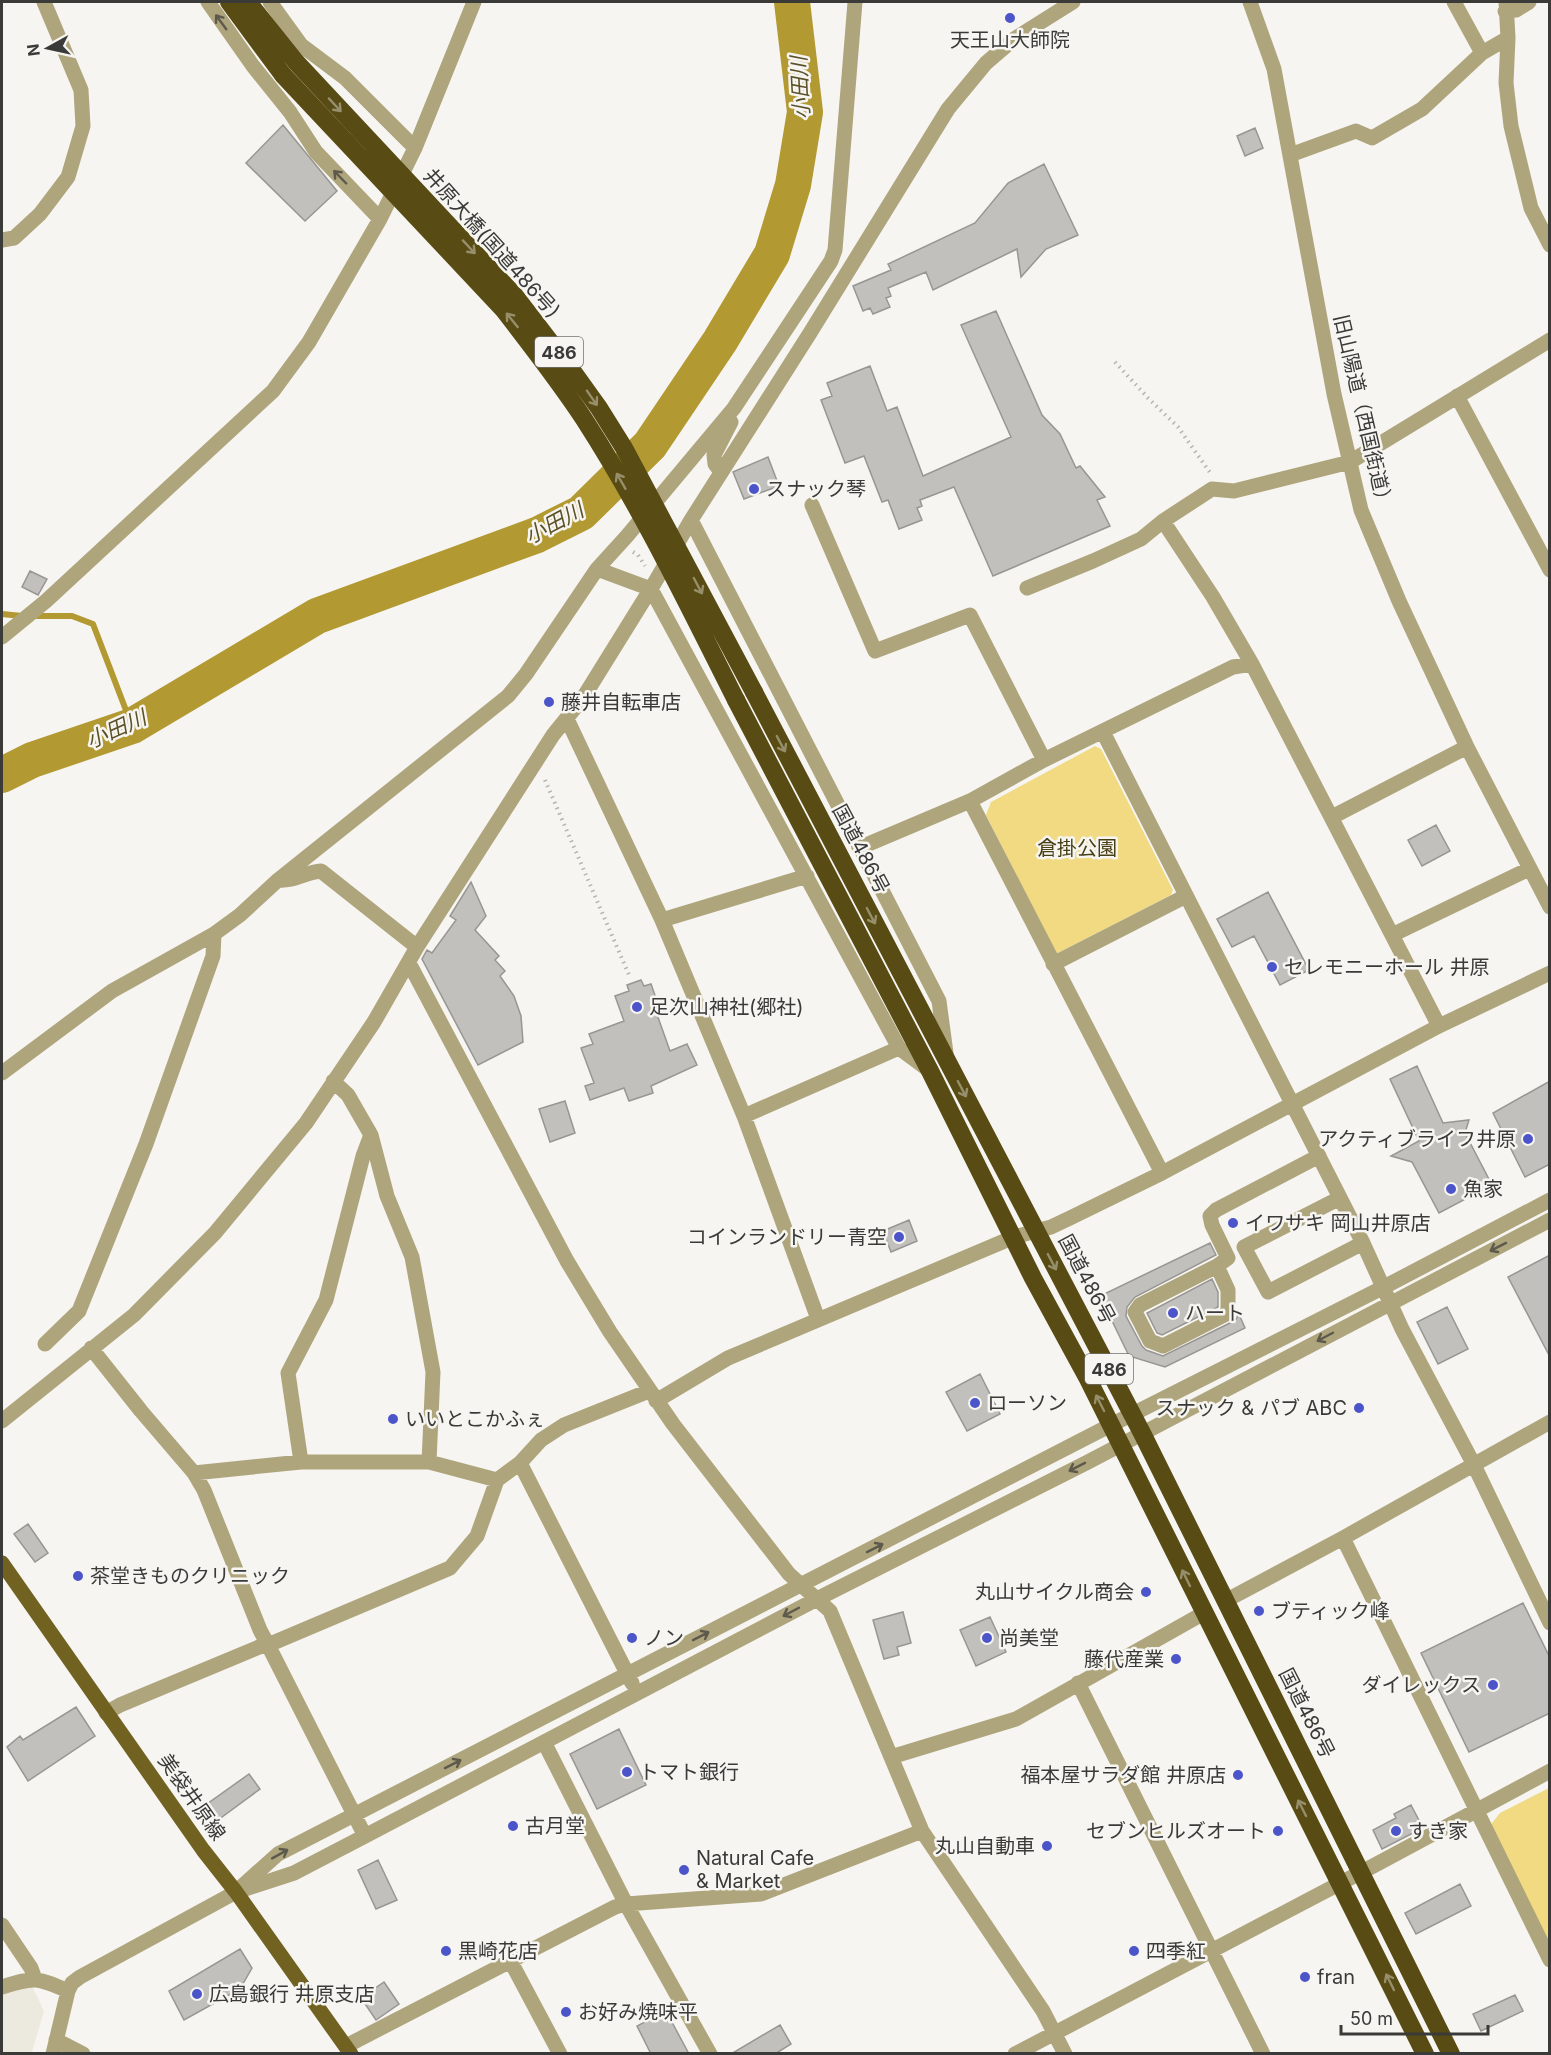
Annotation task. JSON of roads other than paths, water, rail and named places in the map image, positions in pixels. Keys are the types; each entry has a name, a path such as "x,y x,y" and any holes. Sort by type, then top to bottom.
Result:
{"highway":[{"name":"486","path":"229,2 290,69"},
{"name":"486","path":"248,2 290,69"},
{"name":"井原大橋(国道486号)","path":"290,69 515,296 577,376 629,458 754,692"},
{"name":"井原大橋(国道486号)","path":"290,69 503,309 584,419 655,540 736,700"},
{"name":"国道486号","path":"754,692 1142,1433 1451,2054"},
{"name":"国道486号","path":"736,700 930,1071 1033,1278 1111,1425 1425,2054"}],"main road":[{"name":"美袋井原線","path":"2,1563 203,1850 236,1892 348,2050"}],"street":[{"path":"2,252 8,239 40,214 68,177 83,126 81,90 44,2"},
{"path":"208,2 253,66 290,112 316,152 380,219"},
{"path":"270,2 301,45 345,78 415,148"},
{"path":"4,635 46,601 273,391 309,342 380,219 415,148 474,2"},
{"path":"2,1073 112,992 214,934 240,915 278,880 508,696 526,674 597,568 627,536 734,408 831,261 835,250 855,2"},
{"path":"2,1421 134,1314 215,1233 306,1123 374,1022 417,947 534,764 553,735 583,698 691,520 948,109 986,63 1014,39 1073,2"},
{"name":"旧山陽道（西国街道）","path":"1250,2 1274,69 1334,394 1361,510 1399,601 1467,747 1550,907"},
{"path":"1454,2 1482,53"},
{"path":"1529,2 1516,10 1506,6 1508,38 1506,83 1511,126 1531,208 1550,245"},
{"path":"1290,155 1356,131 1372,138 1422,109 1482,53 1508,38"},
{"path":"1027,588 1131,544 1155,530 1163,521 1212,489 1234,492 1350,462 1550,340"},
{"path":"1457,396 1550,570"},
{"path":"721,472 714,464 714,455 734,416 734,408"},
{"path":"812,505 875,651 970,615 1044,760"},
{"path":"691,520 939,1001 947,1060"},
{"path":"1163,521 1213,597 1252,664 1439,1026"},
{"path":"597,568 651,589 899,1048 930,1071"},
{"path":"859,848 970,801 1044,760 1233,667 1252,664"},
{"path":"567,719 662,920 744,1116 818,1319"},
{"path":"1103,732 1293,1103 1363,1243 1401,1329 1473,1463 1550,1623"},
{"path":"1332,817 1467,747"},
{"path":"970,801 1162,1173"},
{"path":"1392,934 1530,869"},
{"path":"278,880 286,881 311,872 321,872 417,947"},
{"path":"662,920 807,876"},
{"path":"1053,964 1186,896"},
{"path":"45,1344 79,1311 154,1122 213,956 214,934"},
{"path":"409,963 567,1261 610,1332 652,1396 789,1574 830,1611 922,1831 1043,2011 1065,2054"},
{"path":"106,1713 120,1705 450,1568 477,1536 497,1480 520,1463 541,1440 564,1425 652,1396 728,1358 818,1319 1014,1237 1070,1218 1162,1173 1439,1026 1550,973"},
{"path":"744,1116 899,1048"},
{"path":"333,1081 348,1095 371,1135 387,1196 412,1257 433,1372 429,1462"},
{"path":"301,1462 288,1373 326,1300 363,1156 371,1135"},
{"path":"1222,1262 1140,1305 1135,1312 1150,1341 1162,1346 1228,1313 1228,1290 1222,1262 1210,1216 1216,1210 1319,1156"},
{"path":"1340,1198 1244,1247 1268,1292 1363,1243"},
{"path":"236,1892 272,1857 1550,1200"},
{"path":"83,2054 54,2047 68,1991 72,1983 80,1977 236,1892 294,1872 365,1836 817,1599 1142,1433 1550,1220"},
{"path":"91,1348 141,1412 194,1473 213,1509 256,1620 365,1836"},
{"path":"1225,1601 1550,1422"},
{"path":"194,1473 301,1462 429,1462 497,1480"},
{"path":"520,1463 638,1694"},
{"path":"1343,1538 1550,1960"},
{"path":"891,1757 1016,1719 1204,1613"},
{"path":"1078,1683 1263,2054"},
{"path":"544,1742 626,1904 710,2054"},
{"path":"1015,2054 1550,1771"},
{"path":"348,2050 511,1962 626,1904 761,1894 922,1831"},
{"path":"2,1925 31,1968 35,1979"},
{"path":"511,1962 560,2054"},
{"path":"2,1987 23,1980 35,1979 68,1991"}],"waterway":[{"name":"小田川","path":"2,775 32,760 132,726 317,616 537,535 581,513 650,445 720,341 772,254 793,185 805,112 792,2"},
{"path":"2,614 22,616"},
{"path":"32,616 72,616 93,624 132,726"}],"place":[{"name":"天王山大師院","path":"1010,18"},
{"name":"スナック琴","path":"754,489"},
{"name":"藤井自転車店","path":"549,702"},
{"name":"セレモニーホール 井原","path":"1272,967"},
{"name":"足次山神社(郷社)","path":"637,1007"},
{"name":"アクティブライフ井原","path":"1528,1139"},
{"name":"魚家","path":"1451,1189"},
{"name":"イワサキ 岡山井原店","path":"1233,1223"},
{"name":"コインランドリー青空","path":"899,1237"},
{"name":"ハート","path":"1173,1313"},
{"name":"ローソン","path":"975,1403"},
{"name":"スナック & パブ ABC","path":"1359,1408"},
{"name":"いいとこかふぇ","path":"393,1419"},
{"name":"茶堂きものクリニック","path":"78,1576"},
{"name":"丸山サイクル商会","path":"1146,1592"},
{"name":"ブティック峰","path":"1259,1611"},
{"name":"ノン","path":"632,1638"},
{"name":"尚美堂","path":"987,1638"},
{"name":"藤代産業","path":"1176,1659"},
{"name":"ダイレックス","path":"1493,1685"},
{"name":"トマト銀行","path":"627,1772"},
{"name":"福本屋サラダ館 井原店","path":"1238,1775"},
{"name":"古月堂","path":"513,1826"},
{"name":"セブンヒルズオート","path":"1278,1831"},
{"name":"すき家","path":"1396,1831"},
{"name":"丸山自動車","path":"1047,1846"},
{"name":"Natural Cafe & Market","path":"684,1870"},
{"name":"黒崎花店","path":"446,1951"},
{"name":"四季紅","path":"1134,1951"},
{"name":"fran","path":"1305,1977"},
{"name":"広島銀行 井原支店","path":"197,1994"},
{"name":"お好み焼味平","path":"566,2012"}],"park label":[{"name":"倉掛公園","path":"1077,848"}]}
